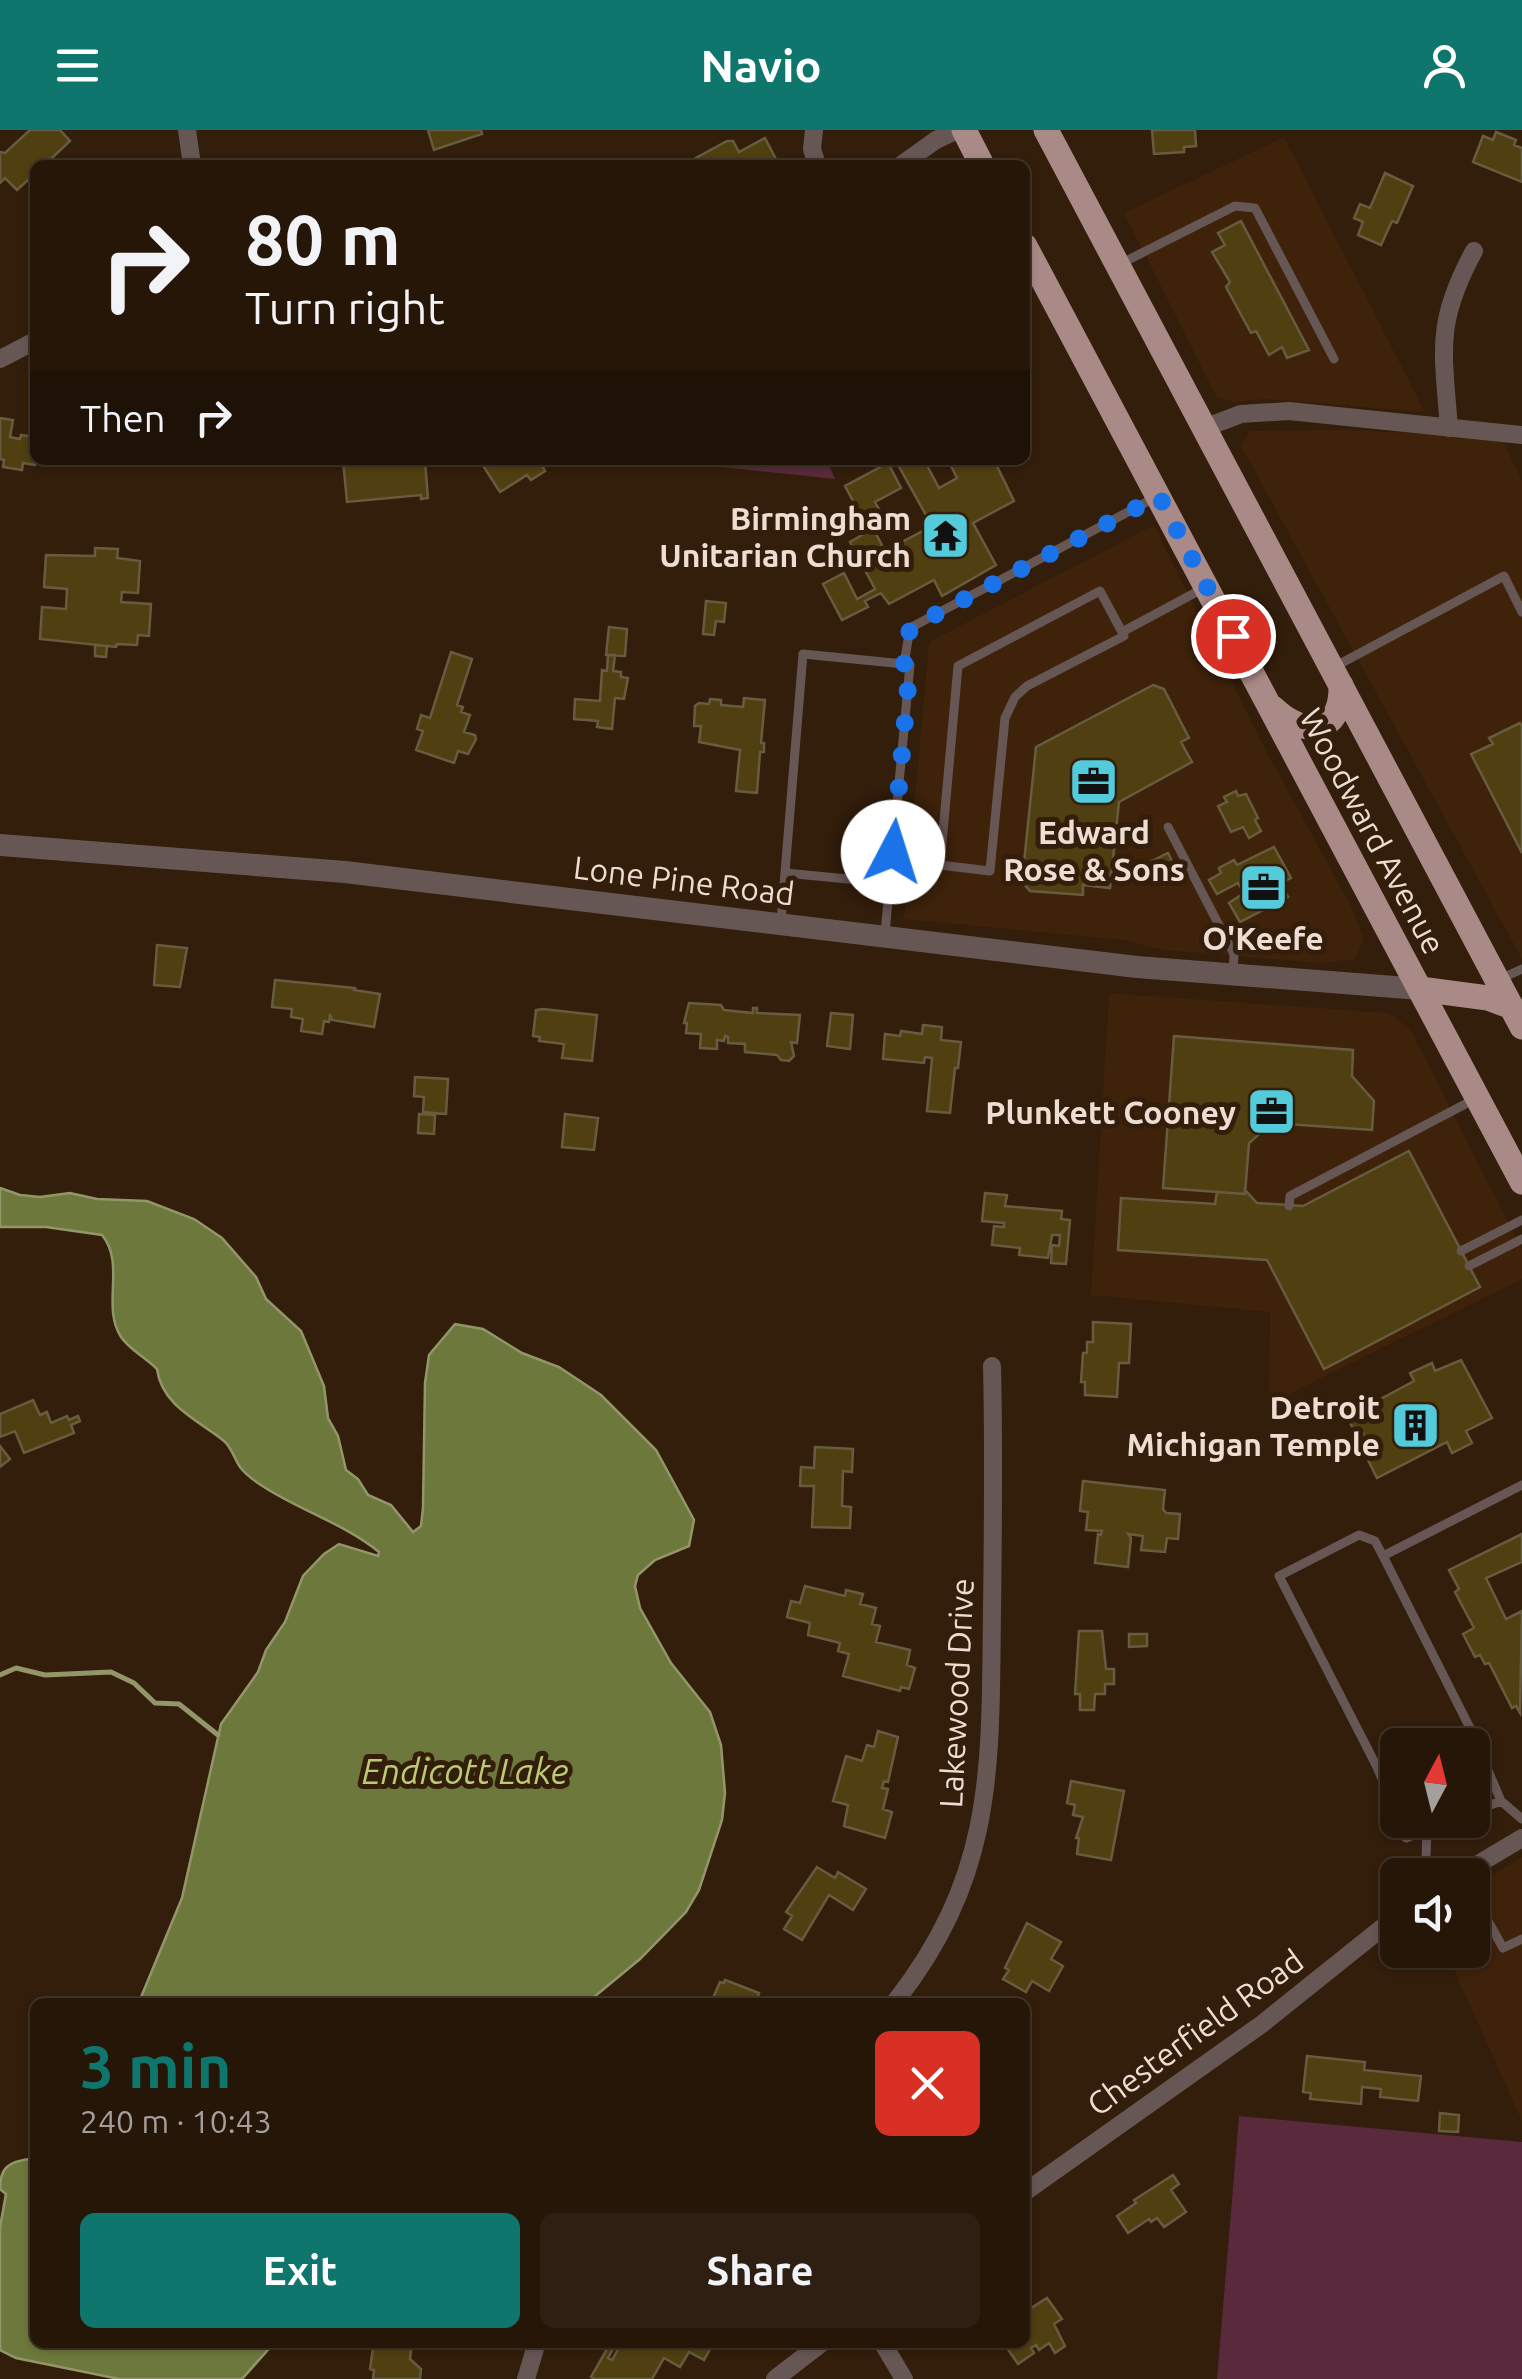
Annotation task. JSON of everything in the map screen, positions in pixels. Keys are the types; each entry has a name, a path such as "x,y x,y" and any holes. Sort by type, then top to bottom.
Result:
{"main road":[{"path":"960,130 979,160"},
{"name":"Woodward Avenue","path":"1046,130 1517,1017"},
{"name":"Woodward Avenue","path":"1030,255 1522,1182"},
{"path":"1267,700 1284,717 1312,728 1321,727 1338,711 1337,676"},
{"path":"1420,989 1488,998 1517,1017"}],"street":[{"path":"187,130 191,160"},
{"path":"814,130 815,160"},
{"path":"909,160 936,140 960,130"},
{"path":"1449,428 1443,335 1446,311 1474,251"},
{"path":"0,359 30,344"},
{"path":"1204,428 1263,410 1522,435"},
{"name":"Lone Pine Road","path":"0,845 345,872 1233,976 1420,989"},
{"name":"Lakewood Drive","path":"899,1998 923,1964 958,1898 975,1845 986,1790 991,1713 992,1366"},
{"path":"1490,1858 1522,1838"},
{"name":"Chesterfield Road","path":"1030,2188 1262,2024 1380,1929"},
{"path":"526,2379 535,2348"},
{"path":"775,2379 815,2348"},
{"path":"886,2348 904,2379"}],"lane":[{"path":"1118,265 1235,206 1256,208 1334,360"},
{"path":"904,664 910,628 1159,496"},
{"path":"1337,676 1504,576 1522,612"},
{"path":"1122,632 1206,586"},
{"path":"1100,591 1122,632 1124,636 1027,686 1015,697 1005,718 990,870 940,865 958,666 1100,591"},
{"path":"780,924 803,654 904,664 910,665 885,936"},
{"path":"1168,827 1234,954 1233,976"},
{"path":"785,873 890,883"},
{"path":"1497,980 1522,969"},
{"path":"1289,1206 1290,1196 1478,1098"},
{"path":"1461,1251 1522,1220"},
{"path":"1469,1266 1522,1239"},
{"path":"1384,1556 1522,1486"},
{"path":"1380,1775 1279,1576 1359,1535 1375,1541 1384,1556 1470,1728 1501,1801 1522,1819"},
{"path":"1490,1805 1501,1801"},
{"path":"1490,1925 1503,1948 1522,1939"}],"shaded area":[{"path":"1284,137 1425,412 1266,399 1233,402 1216,396 1124,213"},
{"path":"1344,430 1501,437 1522,481 1522,959 1241,446 1250,431"},
{"path":"702,465 829,465 835,479"},
{"path":"1154,525 1263,745 1351,906 1364,939 1355,959 1322,963 1163,950 1122,940 904,919 929,642"},
{"path":"1109,993 1389,1013 1410,1029 1522,1249 1522,1279 1269,1404 1270,1312 1091,1295"},
{"path":"1522,1857 1522,2121 1453,1968 1490,1968 1490,1877"},
{"path":"1239,2116 1522,2142 1522,2379 1217,2379"}],"water":[{"name":"Endicott Lake","path":"0,1188 40,1197 70,1193 97,1199 147,1201 194,1219 222,1238 256,1277 266,1299 301,1331 324,1386 328,1418 338,1436 346,1470 358,1479 368,1495 391,1505 413,1532 421,1526 423,1508 429,1355 455,1324 483,1329 522,1353 559,1367 601,1395 656,1450 694,1520 689,1546 655,1560 638,1575 635,1586 640,1608 671,1663 710,1712 721,1745 725,1793 722,1820 699,1890 686,1912 640,1959 593,1998 141,1998 182,1898 221,1724 258,1672 266,1650 285,1622 303,1576 339,1544 378,1556 379,1552 352,1533 254,1481 224,1441 174,1403 160,1382 157,1369 125,1342 115,1325 112,1259 102,1235 46,1227 0,1227"},
{"path":"30,2159 30,2348 270,2348 242,2379 119,2379 16,2358 0,2350 0,2227 6,2194 0,2189 0,2182 7,2167"}],"building":[{"path":"30,130 60,130 70,141 52,158 30,160 29,179 17,190 5,178 0,183 0,152 5,153"},
{"path":"428,130 481,130 482,134 434,150"},
{"path":"1152,130 1195,130 1196,146 1184,147 1184,152 1154,154"},
{"path":"1496,132 1516,140 1514,145 1522,148 1522,182 1473,162 1483,136 1493,140"},
{"path":"765,138 776,160 696,158 727,141 733,141 739,152"},
{"path":"1385,173 1413,186 1397,223 1392,221 1381,245 1358,235 1363,222 1354,218 1360,204 1370,208"},
{"path":"1241,221 1309,350 1287,358 1282,347 1269,355 1256,331 1251,333 1226,287 1230,282 1212,252 1225,245 1218,233"},
{"path":"0,418 13,420 10,437 30,436 30,464 23,463 22,470 3,467 4,460 0,459"},
{"path":"343,465 425,465 428,498 421,499 421,495 347,502"},
{"path":"483,465 542,465 545,471 531,480 527,475 500,492"},
{"name":"Birmingham Unitarian Church","path":"889,465 901,488 875,502 884,518 871,524 885,551 932,526 898,465 927,465 939,488 957,478 950,465 996,465 1014,501 973,523 996,565 942,596 934,580 889,604 881,593 865,601 868,607 842,620 823,584 844,573 857,599 875,589 850,542 869,531 845,486"},
{"path":"95,548 118,549 117,558 140,561 138,593 122,592 121,602 151,604 149,636 138,635 137,645 116,647 40,639 42,607 66,609 67,589 44,587 46,555 95,556"},
{"path":"706,601 726,603 724,622 716,621 714,635 703,634"},
{"path":"609,627 627,629 625,656 606,655"},
{"path":"95,645 107,646 106,657 95,656"},
{"path":"451,652 472,659 457,705 463,707 461,712 470,715 464,732 476,739 468,754 458,751 454,763 416,750 423,731 417,729 421,715 430,718"},
{"path":"608,655 615,655 613,671 628,678 624,699 615,698 612,729 597,727 598,721 574,719 575,699 600,701 602,670 607,671"},
{"name":"Edward Rose & Sons","path":"1153,685 1164,689 1189,738 1181,742 1192,762 1119,802 1110,888 1083,885 1083,895 1030,891 1022,882 1036,747"},
{"path":"744,698 765,700 761,743 764,752 760,752 757,793 736,791 740,750 699,742 701,726 694,726 695,706 699,703 721,700 721,705 743,707"},
{"path":"1520,723 1522,853 1471,754 1493,744 1489,738"},
{"path":"1236,791 1238,796 1246,794 1258,818 1255,820 1261,831 1249,838 1243,827 1231,832 1218,806 1227,802 1224,797"},
{"name":"O'Keefe","path":"1274,847 1291,878 1281,883 1288,897 1240,922 1229,903 1244,893 1238,883 1217,894 1209,880 1221,873 1219,868 1234,860 1237,865"},
{"path":"1168,853 1180,877 1164,885 1152,861"},
{"path":"157,945 187,948 180,987 154,985"},
{"path":"275,980 380,994 374,1027 332,1020 330,1014 322,1034 301,1031 303,1019 291,1017 292,1009 272,1007"},
{"path":"689,1003 721,1005 724,1010 753,1013 753,1008 757,1008 757,1013 800,1015 797,1043 791,1042 794,1056 789,1061 777,1055 745,1052 745,1044 728,1043 725,1036 724,1041 717,1040 717,1049 700,1048 701,1034 686,1033"},
{"path":"536,1010 597,1015 592,1061 562,1058 564,1044 539,1041 540,1037 533,1036"},
{"path":"831,1013 853,1015 850,1049 827,1046"},
{"path":"923,1025 942,1027 941,1040 961,1042 950,1113 927,1111 932,1058 925,1057 924,1063 883,1059 885,1034 922,1034"},
{"name":"Plunkett Cooney","path":"1174,1036 1353,1050 1352,1076 1374,1101 1372,1130 1272,1123 1249,1143 1245,1194 1163,1188"},
{"path":"415,1077 448,1079 446,1114 423,1112 424,1097 414,1096"},
{"path":"419,1114 435,1115 434,1134 418,1133"},
{"path":"565,1114 598,1118 594,1150 562,1147"},
{"path":"1409,1151 1480,1287 1324,1369 1267,1260 1118,1250 1121,1198 1215,1204 1217,1192 1245,1194 1245,1190 1257,1203 1303,1206"},
{"path":"985,1193 1007,1195 1005,1206 1062,1211 1061,1219 1070,1220 1066,1264 1051,1263 1052,1245 1059,1246 1060,1235 1052,1235 1048,1258 1019,1255 1020,1248 992,1245 994,1226 1004,1227 1004,1223 982,1221"},
{"path":"1093,1322 1131,1324 1129,1363 1119,1363 1117,1397 1085,1395 1085,1382 1081,1382 1083,1353 1087,1353 1087,1342 1093,1342"},
{"name":"Detroit Michigan Temple","path":"1461,1360 1492,1418 1466,1431 1472,1443 1452,1453 1447,1442 1377,1478 1366,1456 1371,1453 1363,1433 1357,1436 1347,1417 1414,1381 1410,1373 1432,1363 1435,1371"},
{"path":"33,1400 40,1415 47,1412 51,1423 67,1416 69,1420 78,1416 80,1421 71,1425 74,1433 24,1453 15,1431 0,1437 0,1414"},
{"path":"0,1446 10,1459 0,1467"},
{"path":"815,1447 853,1449 852,1472 843,1471 842,1506 851,1507 850,1528 812,1527 814,1486 800,1486 801,1467 814,1468"},
{"path":"1083,1481 1165,1490 1163,1509 1180,1514 1178,1539 1167,1538 1165,1552 1141,1550 1143,1536 1128,1534 1128,1567 1095,1563 1098,1534 1102,1531 1086,1530 1088,1512 1080,1511"},
{"path":"1522,1534 1522,1562 1486,1578 1506,1619 1522,1611 1520,1713 1516,1706 1512,1708 1489,1663 1485,1664 1480,1655 1475,1657 1463,1634 1474,1628 1455,1592 1459,1589 1449,1570"},
{"path":"805,1586 845,1596 846,1590 863,1594 860,1604 876,1608 872,1624 880,1626 876,1642 910,1650 907,1665 915,1668 909,1689 901,1687 900,1691 843,1676 849,1654 838,1651 840,1643 808,1635 810,1623 787,1617 791,1601 800,1603"},
{"path":"1079,1631 1102,1631 1106,1669 1114,1669 1114,1684 1105,1684 1105,1694 1095,1694 1094,1710 1080,1710 1080,1694 1075,1694"},
{"path":"1129,1634 1147,1634 1147,1646 1129,1647"},
{"path":"878,1731 898,1737 888,1782 884,1781 882,1788 888,1789 883,1809 892,1812 885,1838 844,1826 848,1805 833,1801 846,1756 862,1761 867,1745 874,1747"},
{"path":"1071,1781 1124,1791 1111,1860 1077,1854 1076,1838 1083,1817 1073,1815 1075,1805 1067,1803"},
{"path":"817,1867 835,1878 838,1872 866,1889 853,1910 829,1895 802,1940 784,1929 792,1916 786,1912"},
{"path":"1027,1923 1061,1942 1051,1959 1063,1966 1049,1991 1032,1981 1026,1992 1003,1979"},
{"path":"725,1980 759,1993 757,1998 713,1998 720,1982"},
{"path":"1307,2056 1365,2062 1364,2070 1421,2076 1418,2101 1380,2097 1381,2089 1362,2087 1361,2104 1310,2099 1311,2093 1303,2092"},
{"path":"1440,2113 1459,2115 1458,2132 1439,2131"},
{"path":"1173,2175 1179,2184 1171,2190 1186,2212 1164,2227 1157,2218 1151,2222 1149,2219 1128,2233 1117,2216"},
{"path":"1047,2298 1062,2319 1054,2324 1065,2346 1055,2353 1049,2343 1039,2350 1036,2345 1031,2348 1034,2353 1018,2364 1007,2348 1030,2348 1030,2309"},
{"path":"373,2348 411,2348 410,2359 421,2369 420,2379 373,2379 374,2370 370,2369"},
{"path":"608,2348 614,2348 608,2358 612,2360 619,2348 711,2348 704,2360 689,2352 680,2367 664,2358 652,2379 591,2377"}],"waterway":[{"path":"0,1675 16,1668 45,1675 111,1672 134,1683 155,1703 179,1704 218,1735"}],"place":[{"name":"Birmingham Unitarian Church","path":"946,536"},
{"name":"Edward Rose & Sons","path":"1094,782"},
{"name":"O'Keefe","path":"1263,888"},
{"name":"Plunkett Cooney","path":"1271,1112"},
{"name":"Detroit Michigan Temple","path":"1415,1425"}],"route":[{"path":"893,852 910,665 904,664 905,650 910,628 1159,496 1233,636"}]}
